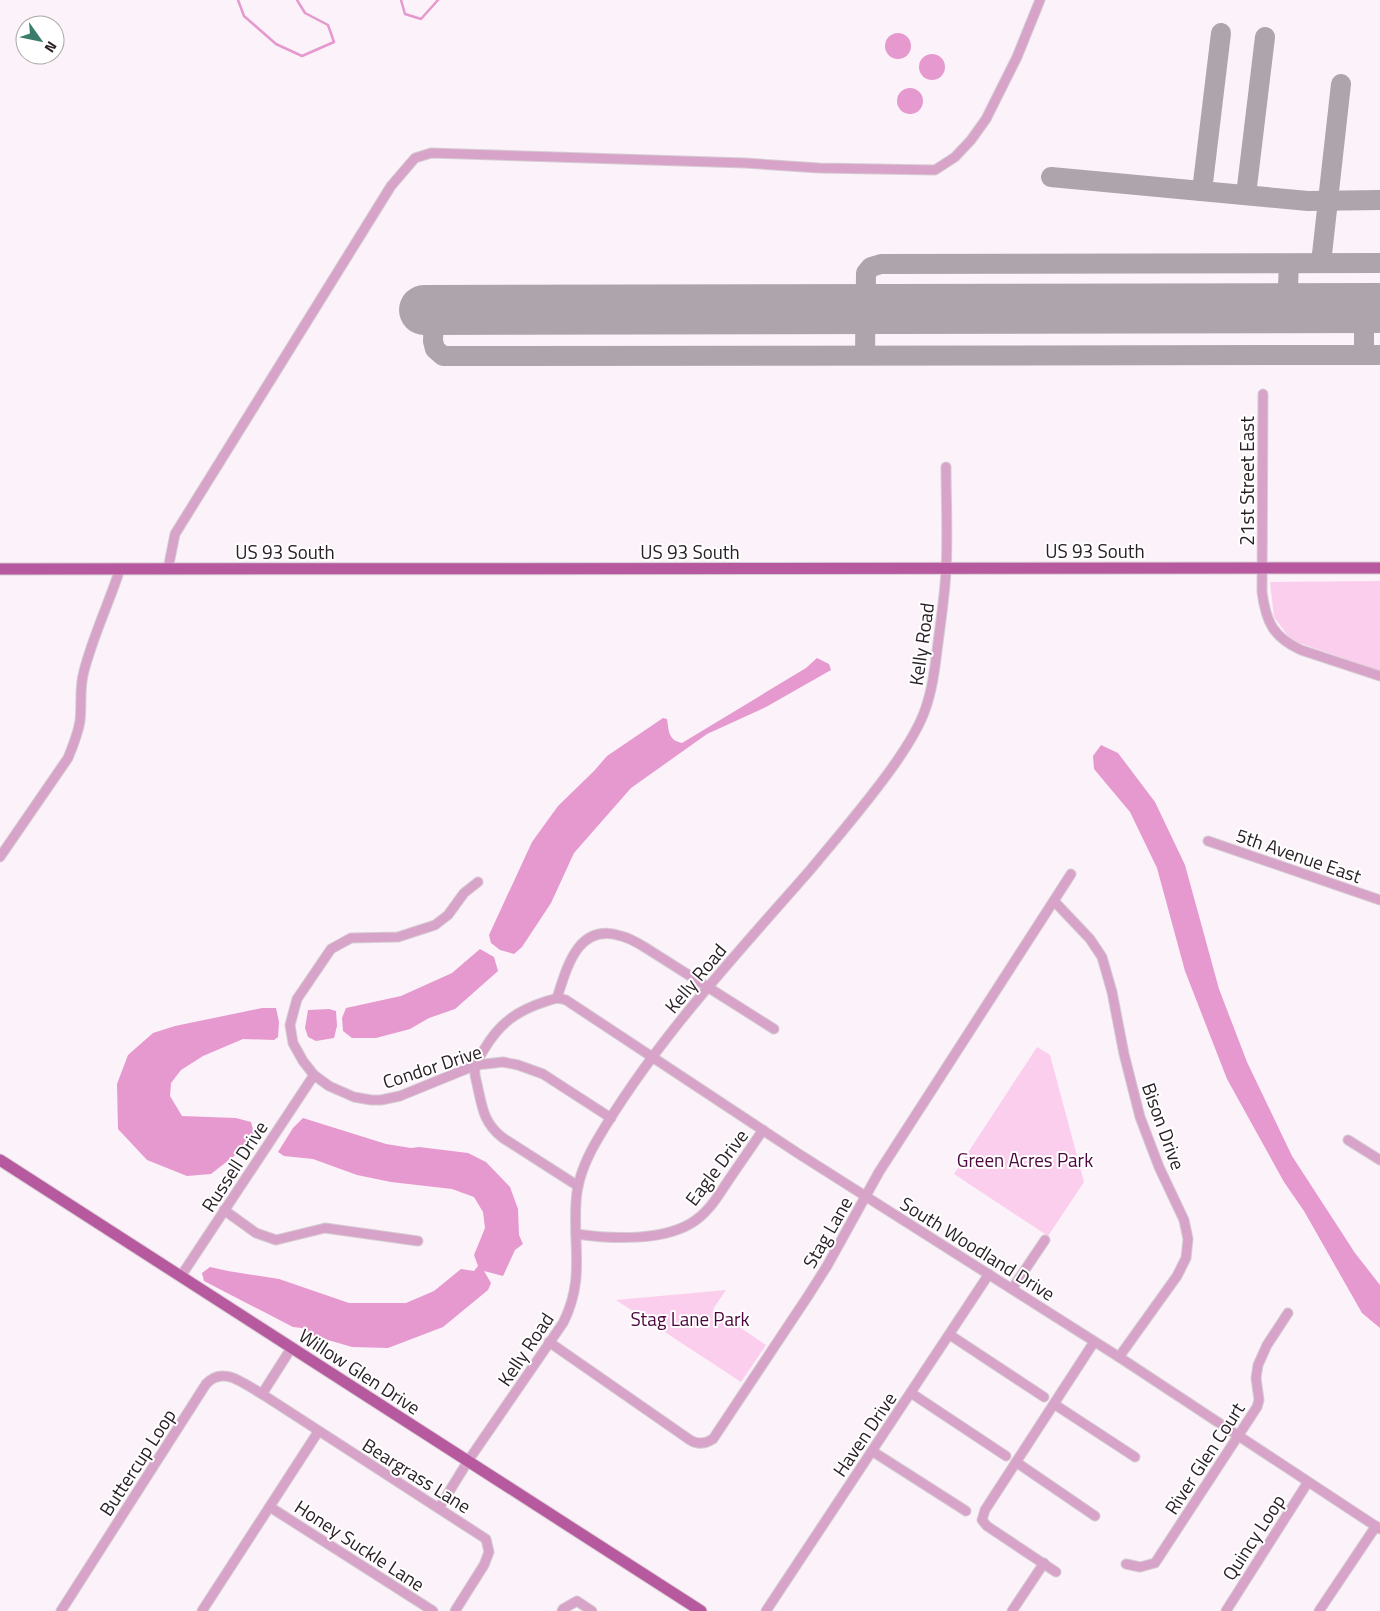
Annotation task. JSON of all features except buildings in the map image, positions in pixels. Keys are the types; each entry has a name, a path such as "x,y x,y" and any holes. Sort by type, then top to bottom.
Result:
{"main road":[{"name":"US 93 South","path":"0,569 1380,568"},
{"name":"Willow Glen Drive","path":"0,1160 701,1611"}],"street":[{"path":"168,569 176,534 391,186 415,158 431,153 530,155 584,159 745,163 819,168 935,170 954,157 971,140 986,119 1017,57 1040,0"},
{"name":"21st Street East","path":"1263,394 1262,592 1264,610 1268,620 1282,640 1301,650 1380,676"},
{"name":"Kelly Road","path":"439,1508 468,1461 563,1323 568,1312 574,1295 577,1266 576,1202 578,1186 584,1164 611,1118 681,1020 860,811 881,784 914,734 925,711 932,687 944,597 946,568 946,467"},
{"path":"0,857 68,758 80,720 83,673 120,569"},
{"name":"5th Avenue East","path":"1208,841 1380,900"},
{"name":"Stag Lane","path":"549,1342 690,1440 701,1444 708,1442 718,1433 808,1296 880,1172 1071,874"},
{"path":"314,1075 303,1061 293,1043 290,1026 297,999 331,949 351,938 398,937 435,925 448,916 464,894 478,882"},
{"name":"Bison Drive","path":"1054,901 1090,939 1102,958 1112,992 1126,1062 1140,1117 1159,1166 1184,1220 1188,1238 1186,1258 1182,1267 1119,1357"},
{"path":"578,1186 502,1138 493,1130 480,1105 475,1069 489,1040 504,1023 525,1009 557,998 570,961 578,947 590,937 605,933 629,939 774,1029"},
{"name":"South Woodland Drive","path":"557,998 566,1000 763,1130 1119,1357 1378,1527"},
{"name":"Condor Drive","path":"314,1075 329,1086 354,1097 381,1100 400,1096 476,1065 503,1062 535,1070 611,1118"},
{"name":"Russell Drive","path":"181,1276 314,1075"},
{"name":"Eagle Drive","path":"576,1234 608,1237 647,1235 672,1231 689,1224 703,1214 715,1200 763,1130"},
{"path":"1348,1140 1380,1160"},
{"path":"224,1210 256,1233 276,1240 325,1228 418,1241"},
{"path":"1012,1289 1045,1240"},
{"name":"Haven Drive","path":"766,1611 989,1274"},
{"name":"River Glen Court","path":"1126,1564 1140,1567 1155,1563 1257,1408 1259,1400 1256,1378 1258,1365 1267,1346 1288,1313"},
{"path":"950,1335 1044,1397"},
{"path":"1056,1572 987,1526 982,1520 985,1510 1094,1342"},
{"path":"262,1394 292,1348"},
{"name":"Buttercup Loop","path":"61,1611 206,1384 214,1376 224,1375 262,1394"},
{"path":"911,1392 1006,1456"},
{"name":"Beargrass Lane","path":"262,1394 486,1539 489,1552 484,1564 454,1611"},
{"path":"1054,1404 1135,1457"},
{"path":"202,1611 318,1432"},
{"path":"872,1451 966,1511"},
{"path":"1016,1462 1095,1516"},
{"name":"Quincy Loop","path":"1226,1611 1308,1482"},
{"name":"Honey Suckle Lane","path":"270,1507 433,1611"},
{"path":"1319,1611 1378,1527"},
{"path":"1012,1611 1044,1563"},
{"path":"562,1611 577,1601 592,1611"}],"green space":[{"path":"1380,581 1380,671 1291,640 1274,617 1270,582"},
{"name":"Green Acres Park","path":"1037,1047 1050,1055 1084,1182 1048,1236 954,1174"},
{"name":"Stag Lane Park","path":"726,1290 713,1309 766,1345 741,1382 616,1300"}],"shaded area":[{"path":"898,33 907,37 911,46 907,55 898,59 889,55 885,46 889,37"},
{"path":"932,54 941,58 945,67 941,76 932,80 923,76 919,67 923,58"},
{"path":"910,88 919,92 923,101 919,110 910,114 901,110 897,101 901,92"},
{"path":"817,658 829,664 831,670 766,707 707,734 631,788 574,853 551,903 522,947 514,954 500,950 491,943 489,935 532,842 558,806 607,756 663,718 667,719 669,731 674,740 682,743 806,668"},
{"path":"1101,745 1118,753 1155,802 1185,865 1219,989 1247,1062 1292,1156 1355,1253 1380,1285 1380,1328 1362,1313 1304,1211 1284,1182 1227,1079 1185,971 1157,868 1130,812 1094,769 1093,756"},
{"path":"480,949 494,957 498,971 455,1009 429,1018 410,1029 376,1038 352,1038 343,1031 342,1018 346,1008 401,996 452,973"},
{"path":"262,1008 276,1008 279,1022 278,1037 274,1040 243,1039 203,1056 181,1070 171,1083 170,1096 182,1116 236,1118 251,1122 254,1133 243,1149 211,1174 187,1176 147,1160 118,1129 117,1084 128,1055 153,1033 175,1026"},
{"path":"329,1009 336,1011 337,1026 334,1038 316,1041 308,1037 305,1028 308,1010"},
{"path":"303,1118 386,1144 468,1153 486,1162 510,1187 518,1209 519,1235 523,1244 515,1250 503,1276 484,1271 491,1283 488,1290 443,1327 388,1348 352,1347 311,1335 302,1328 293,1327 204,1281 202,1273 210,1267 279,1279 349,1303 406,1303 434,1291 461,1269 474,1271 478,1266 474,1255 485,1228 483,1212 474,1197 452,1189 391,1182 357,1175 313,1159 284,1156 278,1152 293,1128"}],"waterway":[{"path":"238,0 244,16 276,44 302,56 334,42 328,25 305,13 297,0"},
{"path":"401,0 405,14 421,19 438,0"}],"taxiway":[{"path":"1202,191 1221,33"},
{"path":"1246,195 1265,37"},
{"path":"1321,263 1341,84"},
{"path":"1051,177 1308,201 1380,200"},
{"path":"865,354 866,273 871,267 881,264 1380,263"},
{"path":"1287,308 1289,264"},
{"path":"1364,308 1364,355"},
{"path":"434,310 433,341 435,349 443,356 1380,355"}],"runway":[{"path":"424,310 1380,308"}]}
